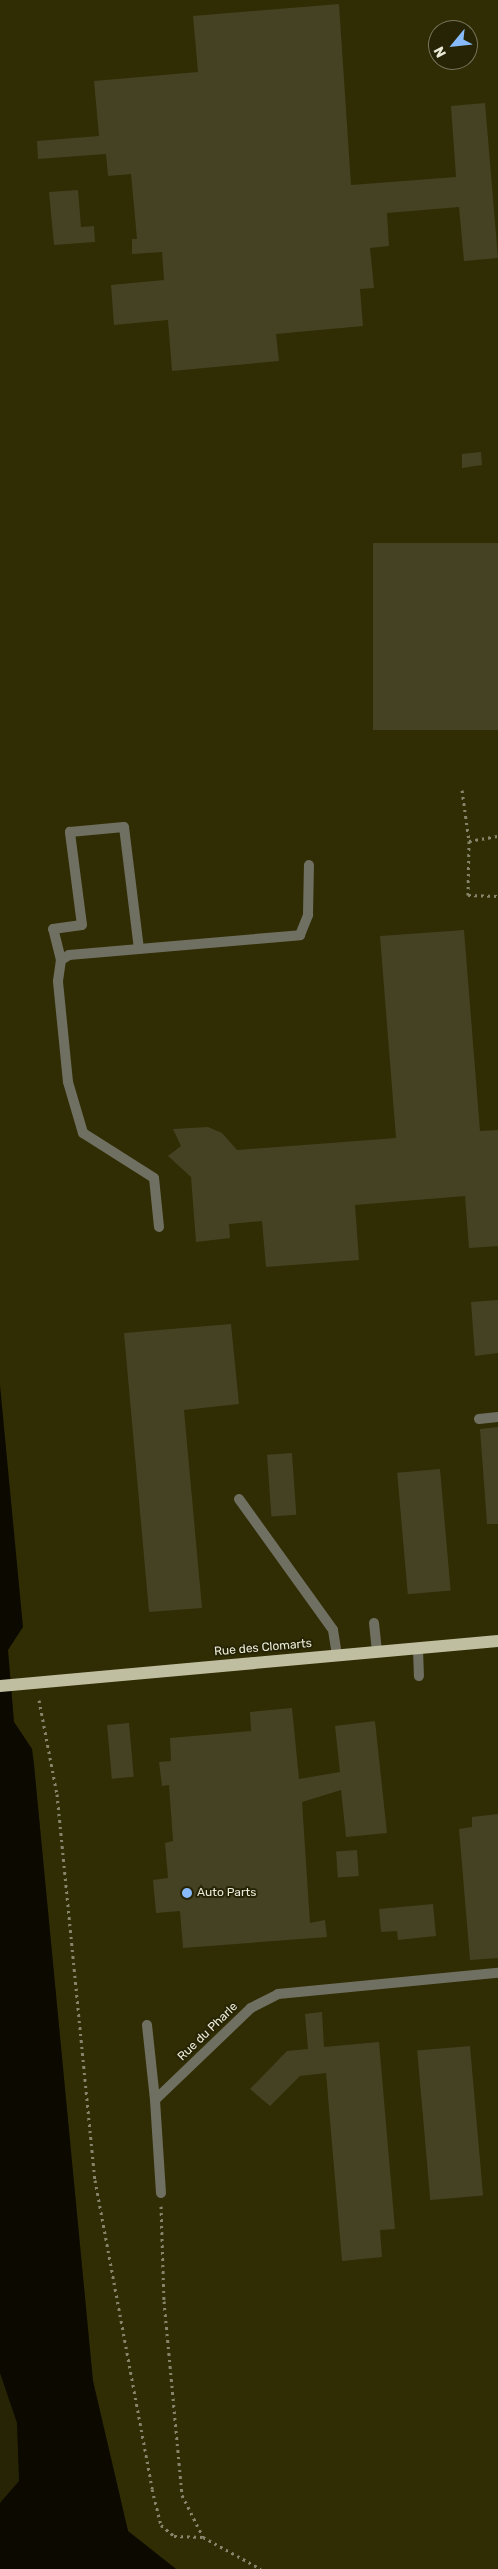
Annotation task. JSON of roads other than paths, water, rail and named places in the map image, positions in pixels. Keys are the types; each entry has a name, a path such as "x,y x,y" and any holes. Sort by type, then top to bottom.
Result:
{"main road":[{"name":"Rue des Clomarts","path":"0,1686 498,1641"}],"street":[{"path":"139,949 124,827 70,832 82,925 52,929 61,960 58,980 68,1082 83,1133 154,1178 159,1227"},
{"path":"61,960 70,955 300,935 308,915 309,865"},
{"path":"479,1419 498,1417"},
{"path":"239,1499 333,1630 337,1656"},
{"path":"374,1623 377,1652"},
{"path":"418,1649 419,1676"},
{"name":"Rue du Pharle","path":"155,2100 251,2008 278,1994 498,1974"},
{"path":"147,2025 155,2100 161,2193"}],"place":[{"name":"Auto Parts","path":"187,1893"}]}
